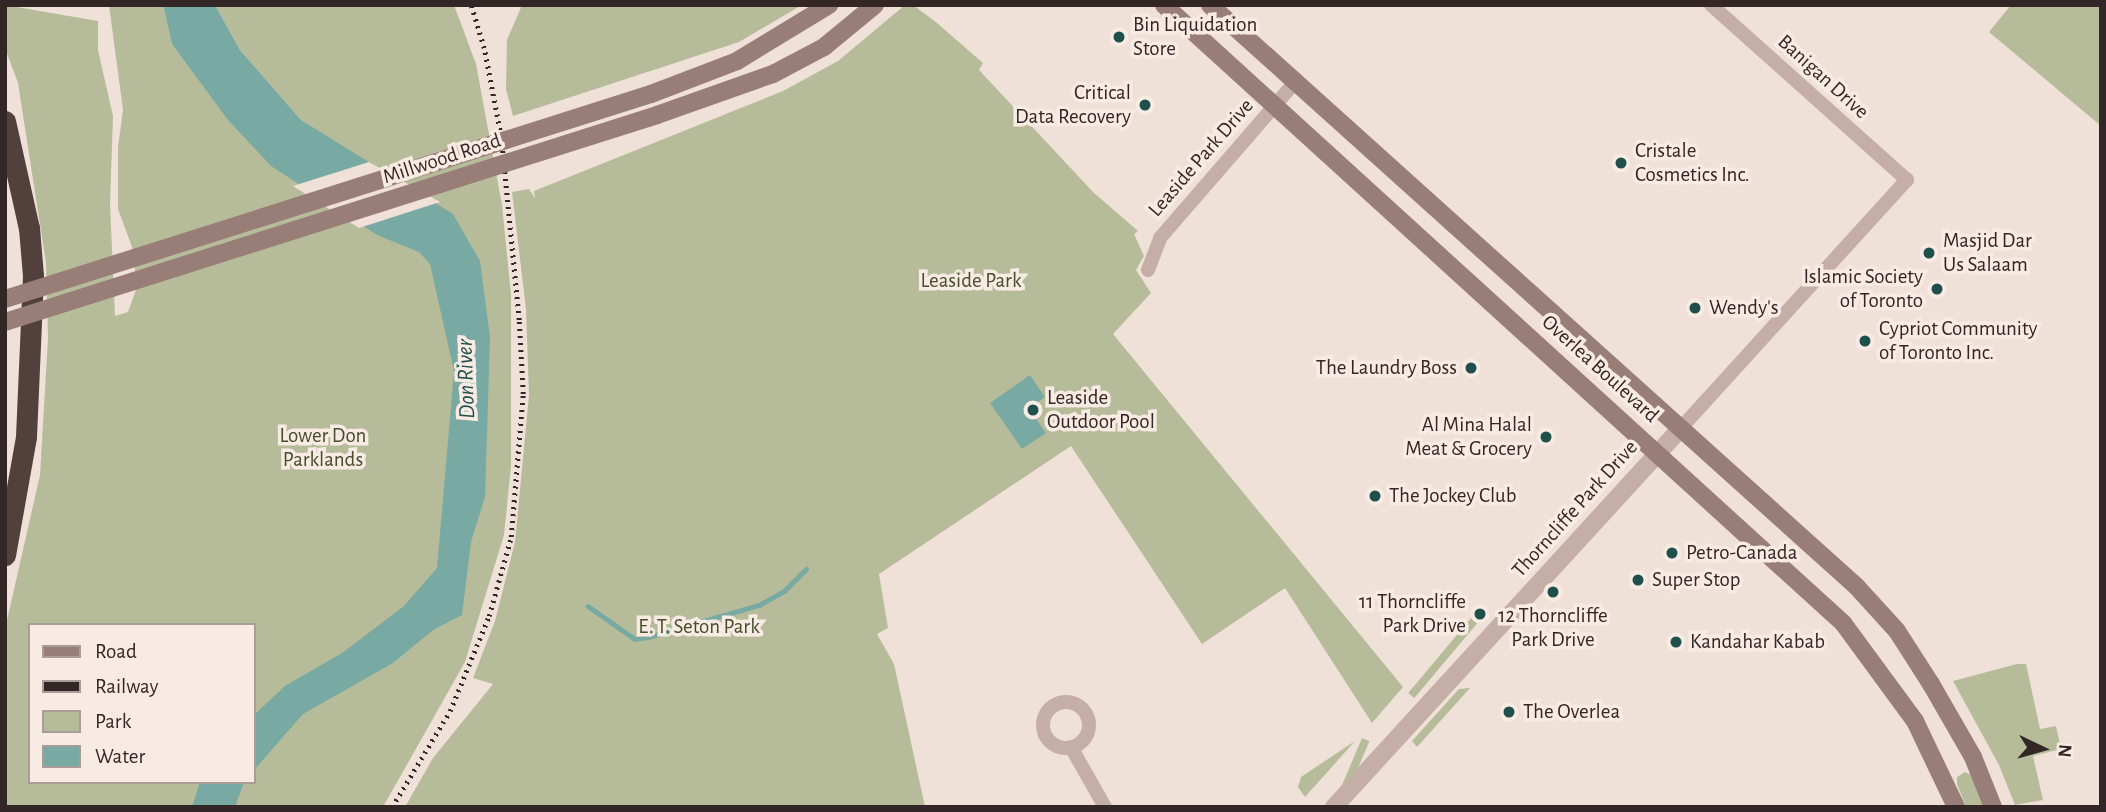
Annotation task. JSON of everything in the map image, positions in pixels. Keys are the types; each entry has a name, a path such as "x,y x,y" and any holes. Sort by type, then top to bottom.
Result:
{"highway":[{"path":"5,121 29,228 33,276 26,437 5,555"}],"main road":[{"name":"Millwood Road","path":"5,299 651,94 737,61 829,5"},
{"name":"Millwood Road","path":"5,322 657,115 773,74 824,47 875,5"},
{"name":"Overlea Boulevard","path":"1164,5 1843,623 1915,721 1956,807"},
{"name":"Overlea Boulevard","path":"1210,5 1297,80 1791,525 1897,631 1973,757 1993,807"}],"street":[{"name":"Banigan Drive","path":"1711,5 1907,180"},
{"name":"Leaside Park Drive","path":"1148,270 1160,238 1297,80"},
{"name":"Thorncliffe Park Drive","path":"1334,807 1907,180"},
{"path":"1071,747 1105,807"}],"green space":[{"name":"Lower Don Parklands","path":"5,5 98,21 98,50 113,116 110,204 115,316 128,312 137,287 132,247 118,209 118,147 123,110 109,5 163,5 172,44 252,144 366,164 301,120 240,50 215,5 454,5 476,64 502,205 511,295 511,466 504,535 465,662 383,807 5,807 5,629 40,475 48,338 46,263 18,83 5,48"},
{"path":"522,5 802,5 739,42 513,116 506,89 507,40"},
{"path":"905,5 913,5 983,63 979,70 1093,192 1138,231 1134,234 1144,256 1136,270 1151,293 1113,334 1403,687 1372,723 1285,588 1202,644 1071,446 879,574 888,628 877,634 894,664 925,807 405,807 433,758 493,684 473,678 495,621 515,542 529,395 526,309 512,192 529,189 535,198 534,191 783,91 838,61"},
{"path":"2011,5 2101,5 2101,126 1989,32"},
{"path":"1477,611 1483,616 1414,698 1408,693"},
{"path":"2026,664 2040,729 2056,726 2061,749 2033,756 2043,800 2015,805 1999,765 1953,681"},
{"path":"1470,688 1417,747 1412,741 1459,689"},
{"path":"1362,738 1369,741 1341,807 1333,807"},
{"path":"1355,741 1305,797 1298,787 1301,777"},
{"path":"1965,772 1973,776 1987,807 1966,807 1957,784 1957,777"}],"water":[{"name":"Don River","path":"163,5 215,5 240,50 301,120 453,214 480,261 490,337 485,497 471,542 462,615 433,630 393,663 303,714 256,768 256,713 285,686 342,653 404,606 437,568 454,371 430,264 419,252 377,235 271,166 228,120 172,44"},
{"path":"1030,375 1045,397 1029,408 1046,433 1022,449 990,403"},
{"path":"199,784 243,784 235,807 192,807"}],"pier":[{"path":"369,162 440,202 359,228 293,186"}],"waterway":[{"path":"588,606 635,639 648,637 759,605 784,591 806,569"}],"railway":[{"path":"392,807 450,711 489,616 511,537 523,394 519,320 501,137 484,48 471,5"}],"place":[{"name":"Bin Liquidation Store","path":"1119,37"},
{"name":"Critical Data Recovery","path":"1145,105"},
{"name":"Cristale Cosmetics Inc.","path":"1621,163"},
{"name":"Masjid Dar Us Salaam","path":"1929,253"},
{"name":"Islamic Society of Toronto","path":"1937,289"},
{"name":"Wendy's","path":"1695,308"},
{"name":"Cypriot Community of Toronto Inc.","path":"1865,341"},
{"name":"The Laundry Boss","path":"1471,368"},
{"name":"Leaside Outdoor Pool","path":"1033,410"},
{"name":"Al Mina Halal Meat & Grocery","path":"1546,437"},
{"name":"The Jockey Club","path":"1375,496"},
{"name":"Petro-Canada","path":"1672,553"},
{"name":"Super Stop","path":"1638,580"},
{"name":"12 Thorncliffe Park Drive","path":"1553,592"},
{"name":"11 Thorncliffe Park Drive","path":"1480,614"},
{"name":"Kandahar Kabab","path":"1676,642"},
{"name":"The Overlea","path":"1509,712"}],"park label":[{"name":"Leaside Park","path":"971,281"},
{"name":"E. T. Seton Park","path":"699,627"}]}
